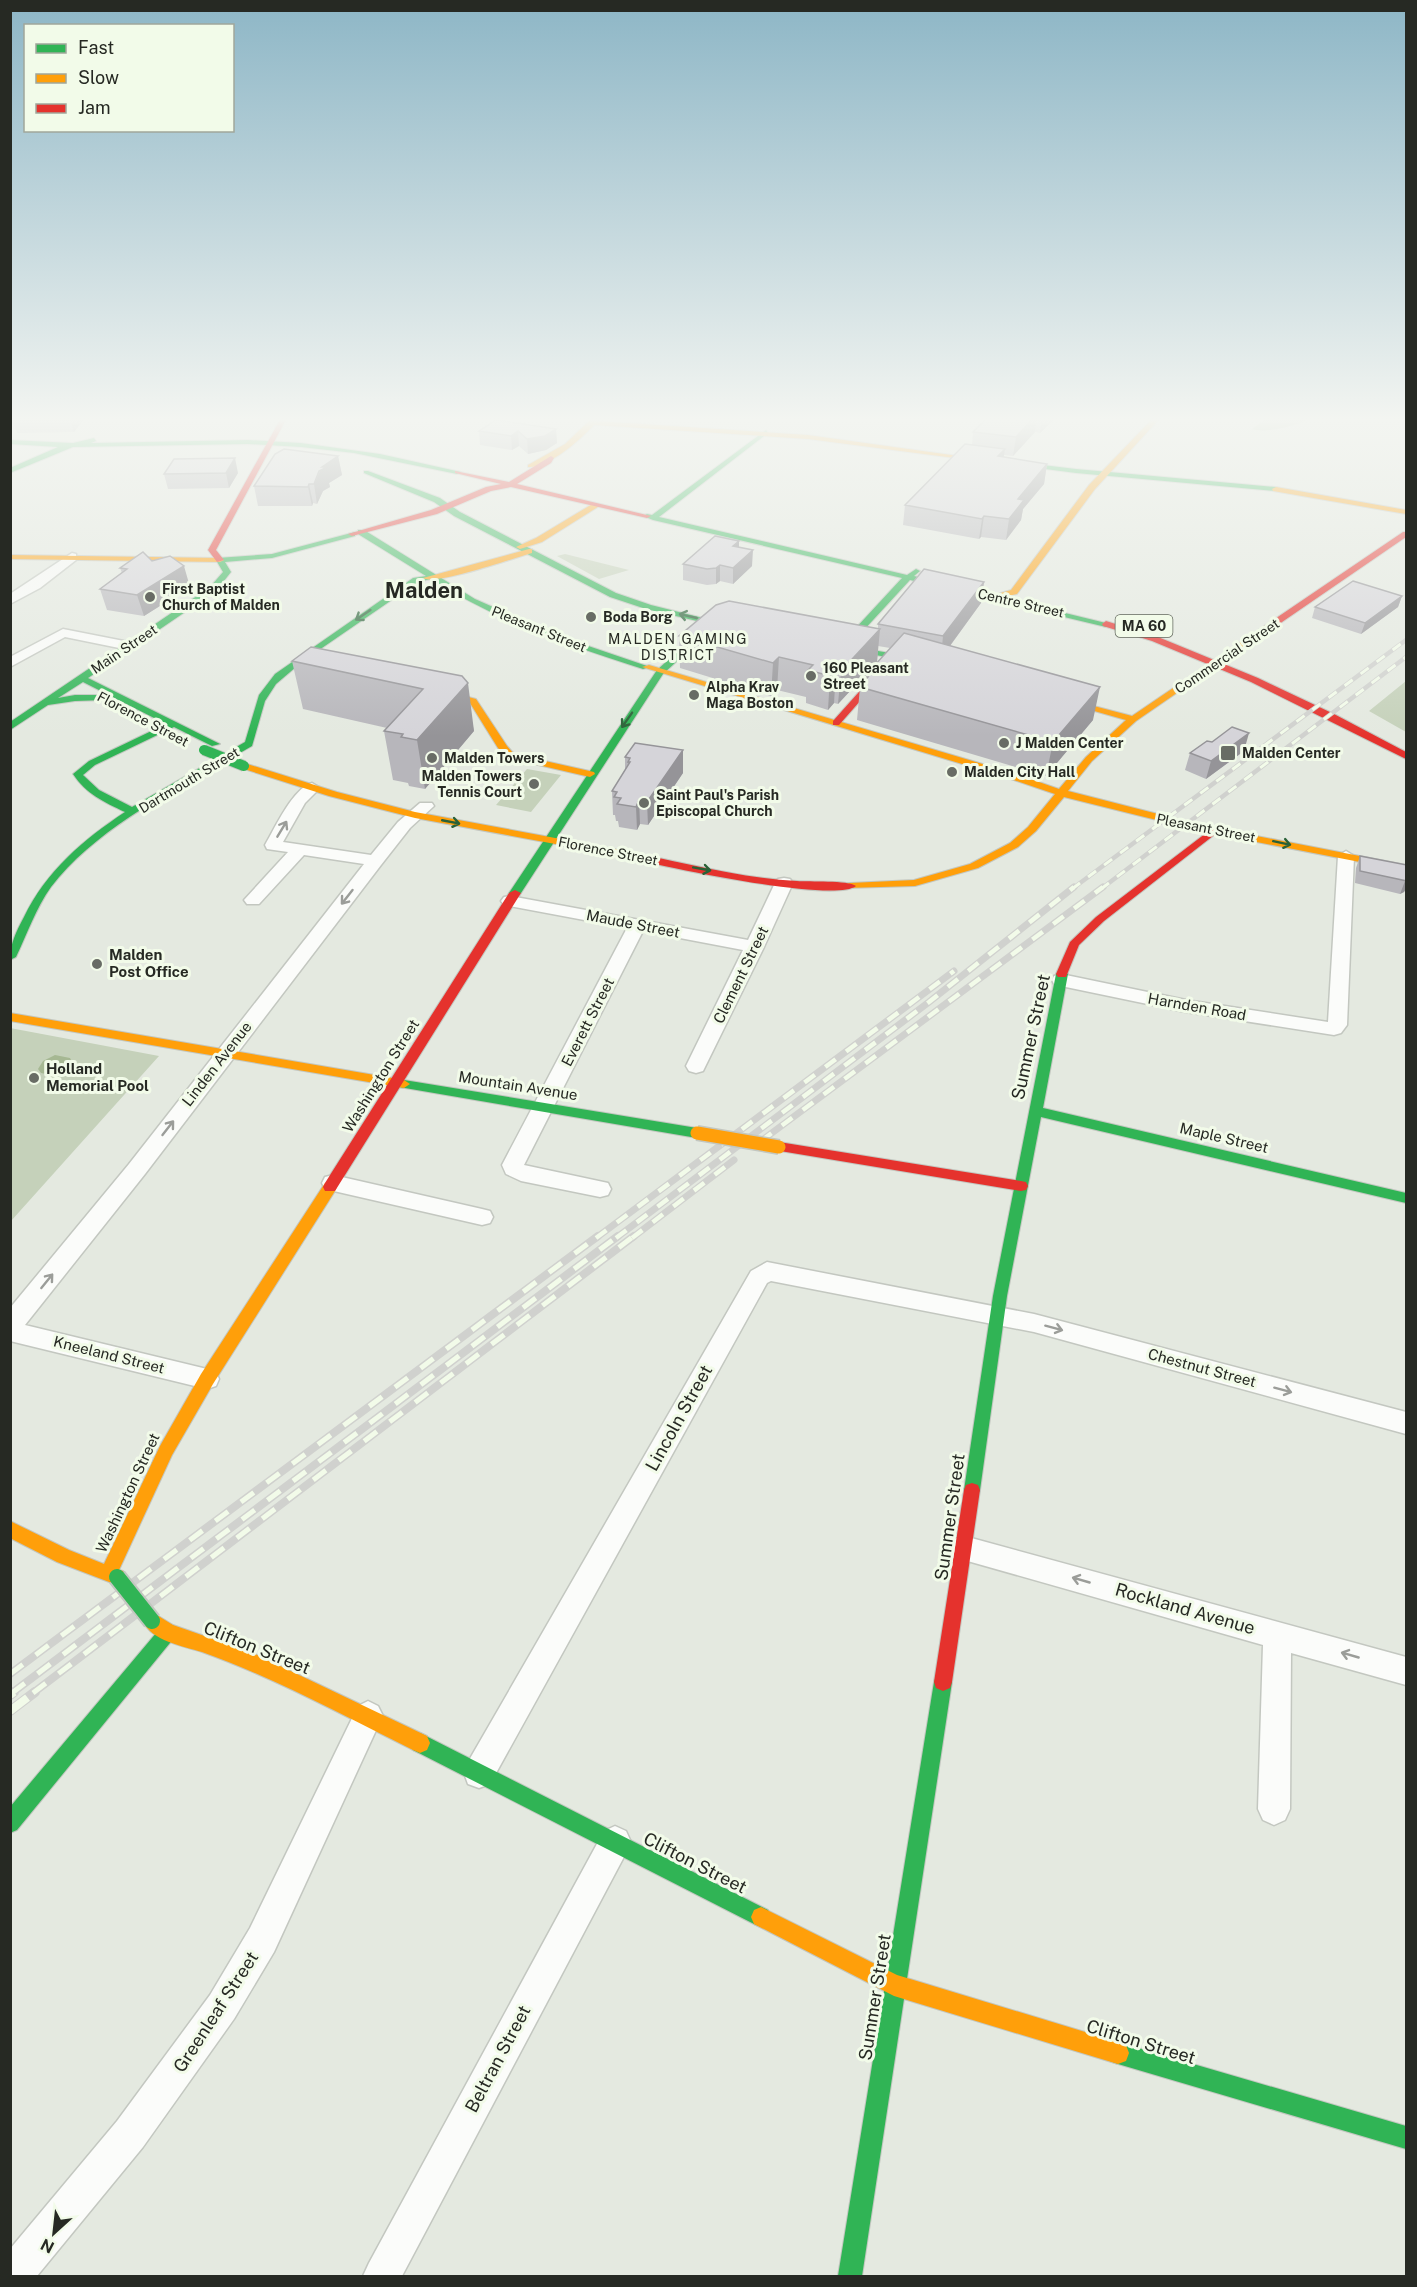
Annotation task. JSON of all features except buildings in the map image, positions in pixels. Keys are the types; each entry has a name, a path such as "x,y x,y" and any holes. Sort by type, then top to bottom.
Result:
{"street":[{"path":"213,589 226,574 220,560 212,550 227,523"},
{"path":"10,557 220,560 265,557 393,523"},
{"path":"476,523 613,595 649,607 741,628"},
{"name":"Dartmouth Street","path":"10,957 48,886 68,862 97,836 249,744 255,735 259,702 263,694 274,681 298,661 411,582 432,578 525,549 568,523"},
{"name":"Centre Street","path":"691,523 912,574 1113,626 1221,659 1407,756"},
{"path":"997,597 1014,592 1066,523"},
{"name":"Pleasant Street","path":"361,532 432,578 483,607 592,650 660,672 1007,774 1060,794 1116,810 1407,868"},
{"name":"Commercial Street","path":"1060,794 1089,759 1133,719 1407,534"},
{"name":"Main Street","path":"10,727 213,589 265,557"},
{"path":"10,600 36,585 72,558"},
{"path":"843,647 912,574"},
{"name":"Centre Street","path":"912,574 1014,592 1137,623 1349,710 1407,741"},
{"name":"Washington Street","path":"113,1574 166,1451 207,1379 590,774 660,672 716,623"},
{"path":"10,663 63,633 129,646"},
{"path":"819,644 941,666"},
{"path":"836,723 895,656"},
{"path":"298,661 320,666"},
{"name":"Florence Street","path":"167,727 95,682 82,678 83,686 103,698 209,747 312,788 736,868 784,883 832,887 876,887 915,883 980,863 1014,845 1032,829 1060,794"},
{"path":"412,686 471,700 505,752 515,758 590,774"},
{"path":"1038,693 1133,719"},
{"path":"31,712 59,700 103,698"},
{"path":"134,812 87,787 79,780 78,774 92,763 167,727"},
{"name":"Florence Street","path":"250,763 421,810"},
{"path":"312,788 300,799 273,844 375,861"},
{"name":"Linden Avenue","path":"10,1326 375,861 421,810"},
{"name":"Summer Street","path":"850,2277 964,1548 997,1315 1061,980 1068,954 1082,936 1112,909 1219,831"},
{"name":"Florence Street","path":"552,834 705,856"},
{"path":"253,900 299,850"},
{"name":"Harnden Road","path":"1061,980 1186,1006 1334,1029 1337,1025 1346,856"},
{"name":"Florence Street","path":"762,866 843,880 885,881 941,875"},
{"name":"Clement Street","path":"696,1066 784,883"},
{"name":"Maude Street","path":"510,901 755,947"},
{"name":"Everett Street","path":"600,1190 520,1173 514,1168 514,1162 545,1108 638,924"},
{"name":"Mountain Avenue","path":"10,1017 1021,1186"},
{"name":"Maple Street","path":"1035,1111 1407,1198"},
{"path":"333,1183 482,1217"},
{"name":"Lincoln Street","path":"479,1773 760,1275 767,1271 775,1271 997,1315"},
{"name":"Chestnut Street","path":"997,1315 1407,1423"},
{"name":"Kneeland Street","path":"10,1331 207,1379"},
{"path":"10,1528 63,1556 113,1574"},
{"name":"Rockland Avenue","path":"964,1548 1407,1671"},
{"name":"Clifton Street","path":"113,1574 152,1621 168,1632 246,1659 368,1716 894,1985 1214,2083 1407,2138"},
{"path":"10,1823 168,1632"},
{"path":"1275,1809 1277,1635"},
{"name":"Greenleaf Street","path":"13,2277 130,2134 186,2059 233,1989 262,1940 368,1716"},
{"name":"Beltran Street","path":"382,2277 615,1842"}],"shaded area":[{"path":"565,554 629,570 599,579 557,556"},
{"path":"1406,681 1406,732 1369,711"},
{"name":"Malden Towers Tennis Court","path":"527,769 561,775 531,812 496,805"},
{"path":"10,1028 159,1056 11,1221 10,1221"},
{"path":"55,1055 70,1058 72,1062 70,1068 55,1076 41,1073 38,1069 43,1061"}],"railway":[{"path":"1072,889 1406,640"},
{"path":"1101,889 1406,657"},
{"path":"616,1238 929,1002 1074,887"},
{"path":"761,1141 1103,887"},
{"path":"596,1238 954,971"},
{"path":"632,1238 734,1160"},
{"path":"10,1674 598,1236"},
{"path":"12,1693 618,1236"},
{"path":"33,1693 634,1236"},
{"path":"10,1695 14,1692"},
{"path":"10,1711 35,1692"}],"traffic: fast":[{"path":"474,523 613,595 649,607 731,626"},
{"path":"676,523 1106,624"},
{"path":"361,532 472,601 556,638 646,667"},
{"path":"10,727 213,589 227,572 220,560 272,556 352,534"},
{"path":"843,647 899,585 916,571"},
{"path":"10,957 43,892 68,862 116,823 142,806 249,744 263,695 278,676 299,659 416,580 427,578"},
{"path":"515,893 660,672 709,628"},
{"path":"837,646 925,662"},
{"path":"82,678 215,744"},
{"path":"49,703 75,698 103,698"},
{"path":"134,812 95,792 82,781 78,774 92,763 173,724"},
{"path":"204,750 244,766"},
{"path":"972,1490 1000,1296 1062,974"},
{"path":"404,1084 697,1133"},
{"path":"1034,1111 1406,1198"},
{"path":"117,1577 152,1621"},
{"path":"10,1823 168,1632"},
{"path":"850,2276 943,1682"},
{"path":"420,1743 761,1917"},
{"path":"1118,2053 1406,2138"}],"traffic: slow":[{"path":"520,547 539,540 568,523"},
{"path":"997,597 1014,592 1065,523"},
{"path":"427,578 444,576 529,551"},
{"path":"10,557 220,560"},
{"path":"850,886 915,883 974,866 1014,845 1032,829 1089,759 1133,719 1260,633"},
{"path":"646,667 1005,774"},
{"path":"431,690 473,701 503,748 511,756 590,774"},
{"path":"1055,697 1133,719"},
{"path":"244,766 333,794 415,815 620,853"},
{"path":"1009,775 1106,806 1155,818 1406,868"},
{"path":"10,1017 404,1084"},
{"path":"697,1133 779,1147"},
{"path":"109,1572 166,1451 207,1379 330,1187"},
{"path":"10,1529 63,1556 117,1577"},
{"path":"152,1621 168,1632 246,1659 420,1743"},
{"path":"761,1917 894,1985 1118,2053"}],"traffic: jam":[{"path":"220,560 212,550 227,523"},
{"path":"352,534 394,523"},
{"path":"1260,633 1406,534"},
{"path":"1106,624 1155,639 1255,680 1331,716 1406,756"},
{"path":"836,723 886,667"},
{"path":"1062,974 1074,944 1100,919 1214,830"},
{"path":"620,853 763,881 850,886"},
{"path":"330,1187 515,893"},
{"path":"779,1147 1021,1186"},
{"path":"943,1682 972,1490"}],"place":[{"name":"First Baptist Church of Malden","path":"150,597"},
{"name":"Boda Borg","path":"591,617"},
{"name":"160 Pleasant Street","path":"811,676"},
{"name":"Alpha Krav Maga Boston","path":"694,695"},
{"name":"J Malden Center","path":"1004,743"},
{"name":"Malden Center","path":"1228,753"},
{"name":"Malden Towers","path":"432,758"},
{"name":"Malden City Hall","path":"952,772"},
{"name":"Malden Towers Tennis Court","path":"534,784"},
{"name":"Saint Paul's Parish Episcopal Church","path":"644,803"},
{"name":"Malden Post Office","path":"97,964"},
{"name":"Holland Memorial Pool","path":"34,1078"}],"district":[{"name":"Malden","path":"424,590"},
{"name":"MALDEN GAMING DISTRICT","path":"678,648"}]}
